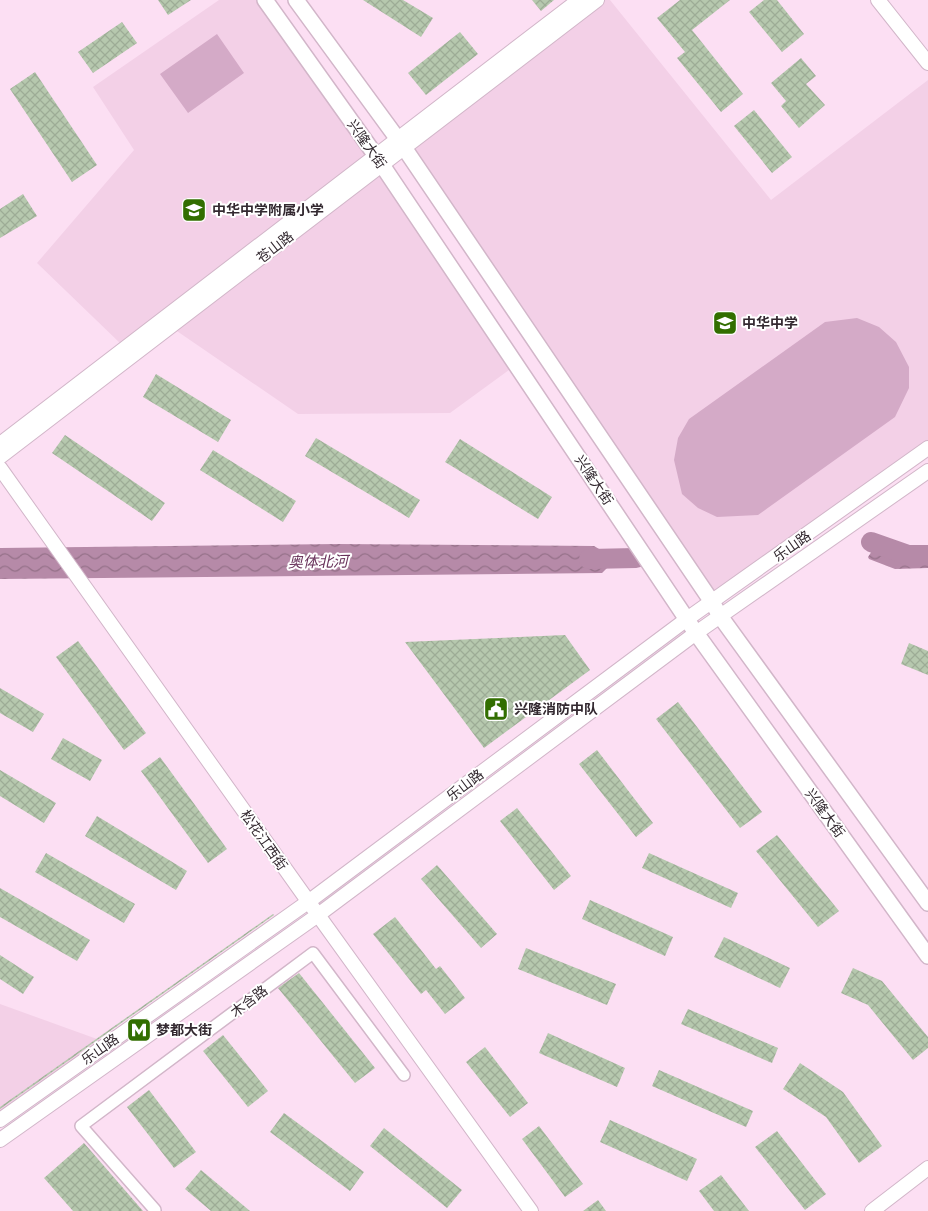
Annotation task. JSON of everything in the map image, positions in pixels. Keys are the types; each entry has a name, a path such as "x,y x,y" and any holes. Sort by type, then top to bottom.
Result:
{"main road":[{"name":"兴隆大街","path":"265,0 379,160 696,633 928,956"},
{"name":"兴隆大街","path":"296,0 401,144 720,616 928,903"}],"street":[{"name":"苍山路","path":"401,144 579,0"},
{"name":"苍山路","path":"0,444 379,160 597,0"},
{"path":"878,0 928,63"},
{"name":"苍山路","path":"0,457 379,160"},
{"name":"乐山路","path":"0,1120 308,902 687,619 928,448"},
{"name":"松花江西街","path":"0,468 318,916 531,1211"},
{"name":"乐山路","path":"0,1140 318,916 696,633 928,471"},
{"name":"木含路","path":"155,1210 81,1126 313,953 404,1075"},
{"path":"872,1211 928,1168"}],"shaded area":[{"name":"中华中学附属小学","path":"219,0 265,0 376,156 122,345 37,263 134,150 93,87"},
{"name":"中华中学","path":"597,0 610,0 771,200 928,80 928,446 709,604 404,148"},
{"path":"217,34 244,73 188,113 160,74"},
{"path":"382,164 516,365 450,413 298,414 171,327"},
{"path":"857,318 879,327 896,342 909,367 909,388 895,417 758,515 717,517 698,508 682,494 674,460 678,438 689,419 825,322"},
{"path":"0,1004 108,1043 0,1120"}],"water":[{"path":"889,541 904,545 928,545 928,568 895,569 869,559 868,557 876,545"},
{"path":"337,544 594,546 616,559 602,573 0,579 0,548"}],"building":[{"path":"158,0 191,0 168,15"},
{"path":"363,0 403,0 433,18 421,37"},
{"path":"532,0 554,0 541,11"},
{"path":"680,0 730,0 692,30 743,94 721,112 677,58 685,52 657,18"},
{"path":"764,0 777,0 804,34 782,52 749,12"},
{"path":"122,22 137,43 93,73 78,52"},
{"path":"460,32 478,54 426,95 408,73"},
{"path":"801,58 816,76 806,84 825,105 799,128 781,106 786,101 771,83"},
{"path":"35,72 97,165 72,182 10,89"},
{"path":"754,110 792,157 772,173 734,126"},
{"path":"23,194 37,216 0,238 0,209"},
{"path":"156,374 231,420 218,442 143,397"},
{"path":"65,435 165,503 152,521 52,453"},
{"path":"316,438 420,500 409,518 305,456"},
{"path":"460,439 552,497 538,519 445,462"},
{"path":"213,450 296,501 283,522 200,470"},
{"name":"兴隆消防中队","path":"565,635 590,670 484,748 405,642"},
{"path":"78,641 146,733 124,750 56,657"},
{"path":"909,643 928,651 928,675 901,664"},
{"path":"0,688 44,714 33,732 0,713"},
{"path":"678,702 762,812 740,828 656,719"},
{"path":"63,738 102,760 90,781 51,759"},
{"path":"597,750 653,823 636,837 579,764"},
{"path":"160,757 227,849 208,863 141,771"},
{"path":"0,770 56,803 44,823 0,796"},
{"path":"517,808 571,876 554,890 500,821"},
{"path":"97,816 187,871 176,890 85,836"},
{"path":"777,835 839,911 818,927 756,851"},
{"path":"46,853 135,904 124,923 35,872"},
{"path":"649,853 738,893 731,908 642,868"},
{"path":"437,865 497,934 481,948 421,879"},
{"path":"0,888 90,940 77,961 0,917"},
{"path":"590,900 673,937 665,956 582,919"},
{"path":"274,915 0,1109 0,1107"},
{"path":"395,917 436,969 440,966 465,998 445,1014 426,990 421,994 373,934"},
{"path":"724,937 790,968 780,988 714,957"},
{"path":"526,948 616,984 607,1005 518,969"},
{"path":"0,955 34,977 23,994 0,979"},
{"path":"853,968 882,981 928,1037 928,1048 913,1060 868,1005 841,993"},
{"path":"299,973 375,1068 355,1083 278,988"},
{"path":"688,1009 778,1048 772,1063 681,1024"},
{"path":"548,1033 625,1068 617,1087 539,1053"},
{"path":"223,1035 268,1091 248,1107 203,1051"},
{"path":"485,1047 528,1103 510,1117 466,1062"},
{"path":"800,1063 843,1092 882,1146 859,1163 826,1117 783,1089"},
{"path":"659,1070 753,1111 746,1127 652,1086"},
{"path":"149,1090 196,1152 174,1168 127,1107"},
{"path":"284,1113 364,1172 350,1191 270,1132"},
{"path":"610,1120 697,1159 687,1181 600,1142"},
{"path":"539,1126 583,1184 565,1197 522,1139"},
{"path":"384,1128 462,1190 447,1208 370,1146"},
{"path":"777,1131 826,1194 805,1210 755,1147"},
{"path":"84,1143 143,1211 73,1211 44,1178"},
{"path":"201,1170 250,1211 211,1211 185,1189"},
{"path":"721,1175 749,1211 714,1211 699,1191"},
{"path":"598,1200 606,1211 583,1211"}],"waterway":[{"name":"奥体北河","path":"871,542 908,555 928,555"},
{"name":"奥体北河","path":"589,559 636,558"}],"place":[{"name":"中华中学附属小学","path":"194,210"},
{"name":"中华中学","path":"725,323"},
{"name":"兴隆消防中队","path":"496,709"},
{"name":"梦都大街","path":"139,1030"}]}
